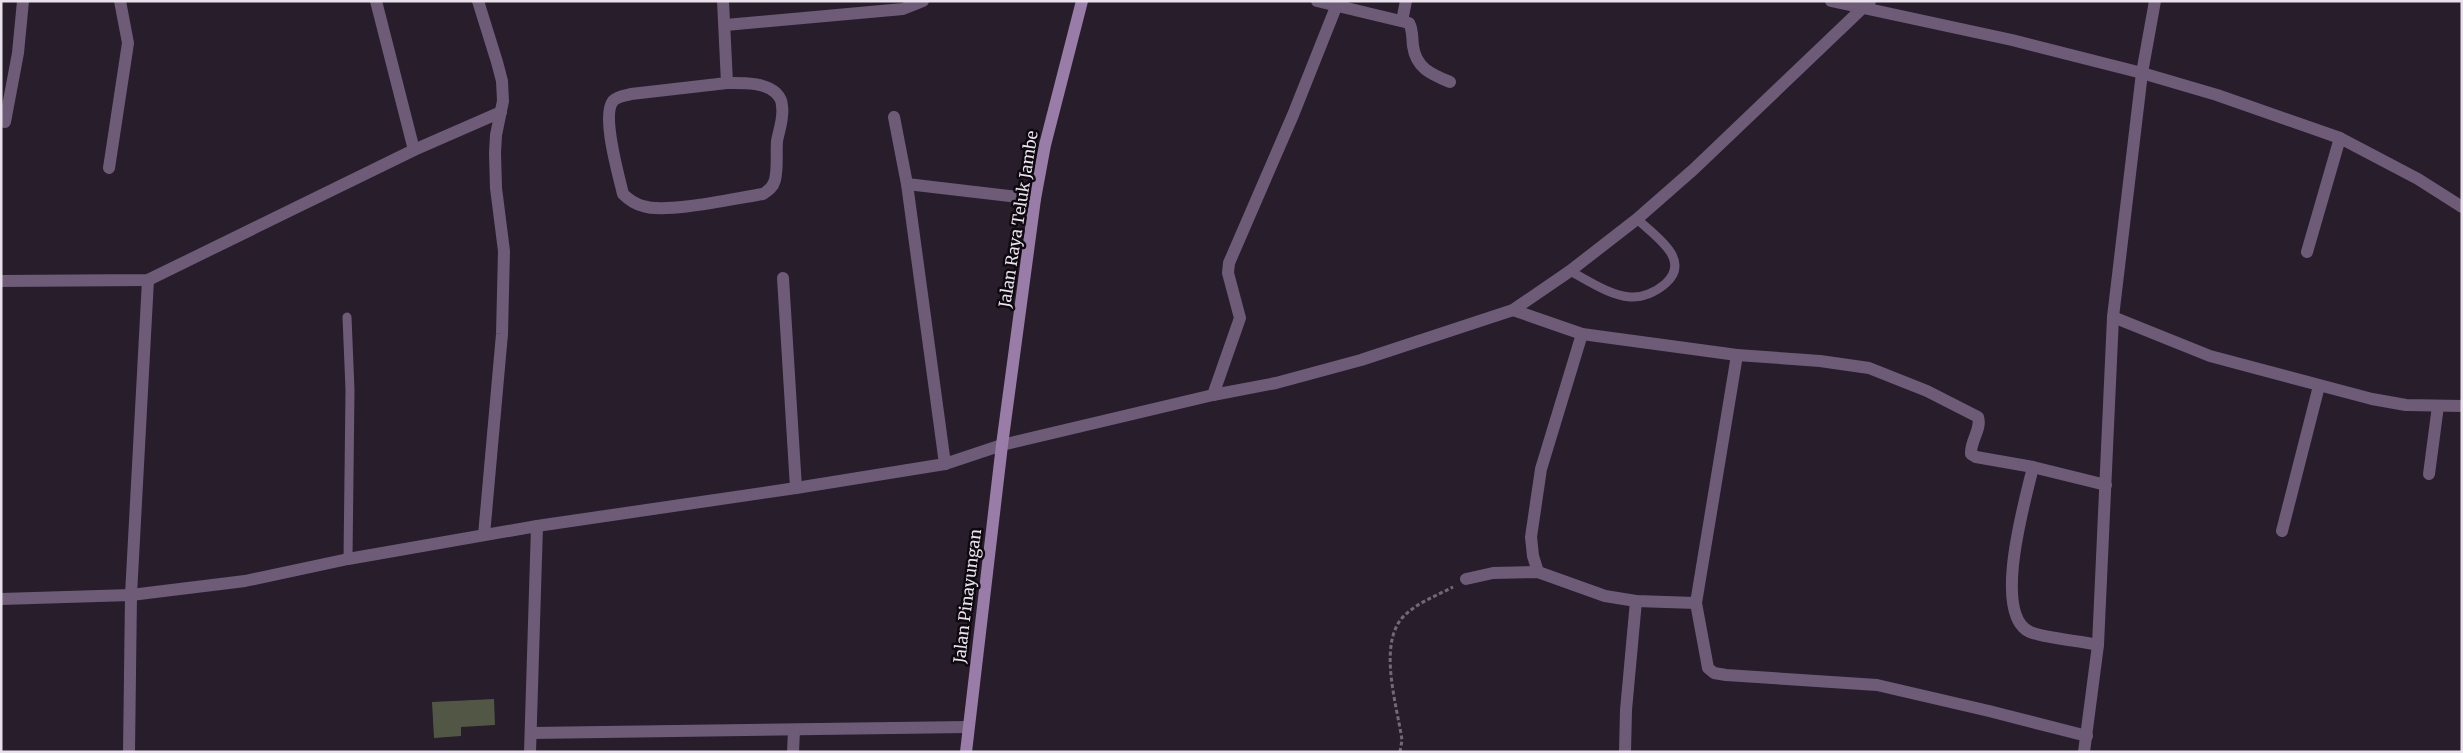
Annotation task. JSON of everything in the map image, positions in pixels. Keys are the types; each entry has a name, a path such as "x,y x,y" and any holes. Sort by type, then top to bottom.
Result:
{"main road":[{"name":"Jalan Raya Teluk Jambe","path":"1002,445 1035,199 1045,145 1082,1"},
{"name":"Jalan Pinayungan","path":"966,752 1002,445"}],"street":[{"path":"5,122 18,53 23,1"},
{"path":"109,168 128,43 120,1"},
{"path":"376,1 414,150"},
{"path":"478,1 502,81 501,112 496,135 496,188 504,251 502,334 484,535"},
{"path":"723,1 726,25 727,83"},
{"path":"726,25 903,9 923,1"},
{"path":"1317,1 1409,23 1413,46 1420,66 1426,72 1450,82"},
{"path":"1402,22 1406,1"},
{"path":"1831,1 1866,5 2012,40 2142,73 2217,95 2340,138 2418,180 2462,207"},
{"path":"2084,752 2098,644 2112,317 2142,73 2155,1"},
{"path":"1,599 132,595 245,581 348,559 537,526 945,464 1002,445 1213,396 1276,384 1361,360 1512,310 1570,271 1637,219 1694,169 1866,5"},
{"path":"1213,396 1240,318 1228,273 1229,263 1282,141 1336,7"},
{"path":"727,83 747,83 765,87 775,91 781,100 783,109 778,140 775,181 770,190 763,194 663,209 644,207 631,202 623,194 608,120 613,102 619,96 727,83"},
{"path":"1,281 148,280 414,150 501,112"},
{"path":"894,117 907,184 945,464"},
{"path":"2307,252 2340,138"},
{"path":"907,184 1035,199"},
{"path":"783,278 796,488"},
{"path":"129,752 132,595 148,280"},
{"path":"1512,310 1582,334 1737,355 1820,361 1869,368 1927,391 1978,417 1980,423 1971,447 1972,454 1976,457 2033,467 2106,485"},
{"path":"2112,317 2210,356 2318,386 2372,399 2438,406 2462,406"},
{"path":"1538,572 1533,556 1531,537 1541,469 1582,334"},
{"path":"1737,355 1696,603 1708,668 1714,673 1877,685 2087,736"},
{"path":"2282,531 2318,386"},
{"path":"2429,474 2438,406"},
{"path":"2033,467 2014,553 2011,588 2017,618 2029,631 2098,644"},
{"path":"530,752 537,526"},
{"path":"1466,579 1493,572 1538,572 1605,596 1636,601 1696,603"},
{"path":"1625,752 1636,601"},
{"path":"531,733 794,731 968,727"},
{"path":"793,752 794,731"}],"lane":[{"path":"1570,271 1613,294 1622,296 1631,297 1660,289 1671,279 1676,268 1675,262 1668,249 1637,219"},
{"path":"347,317 350,390 348,559"}],"path":[{"path":"1400,752 1402,740 1390,665 1394,628 1405,614 1466,579"}],"building":[{"path":"494,699 495,725 461,727 461,736 434,738 432,702"}]}
